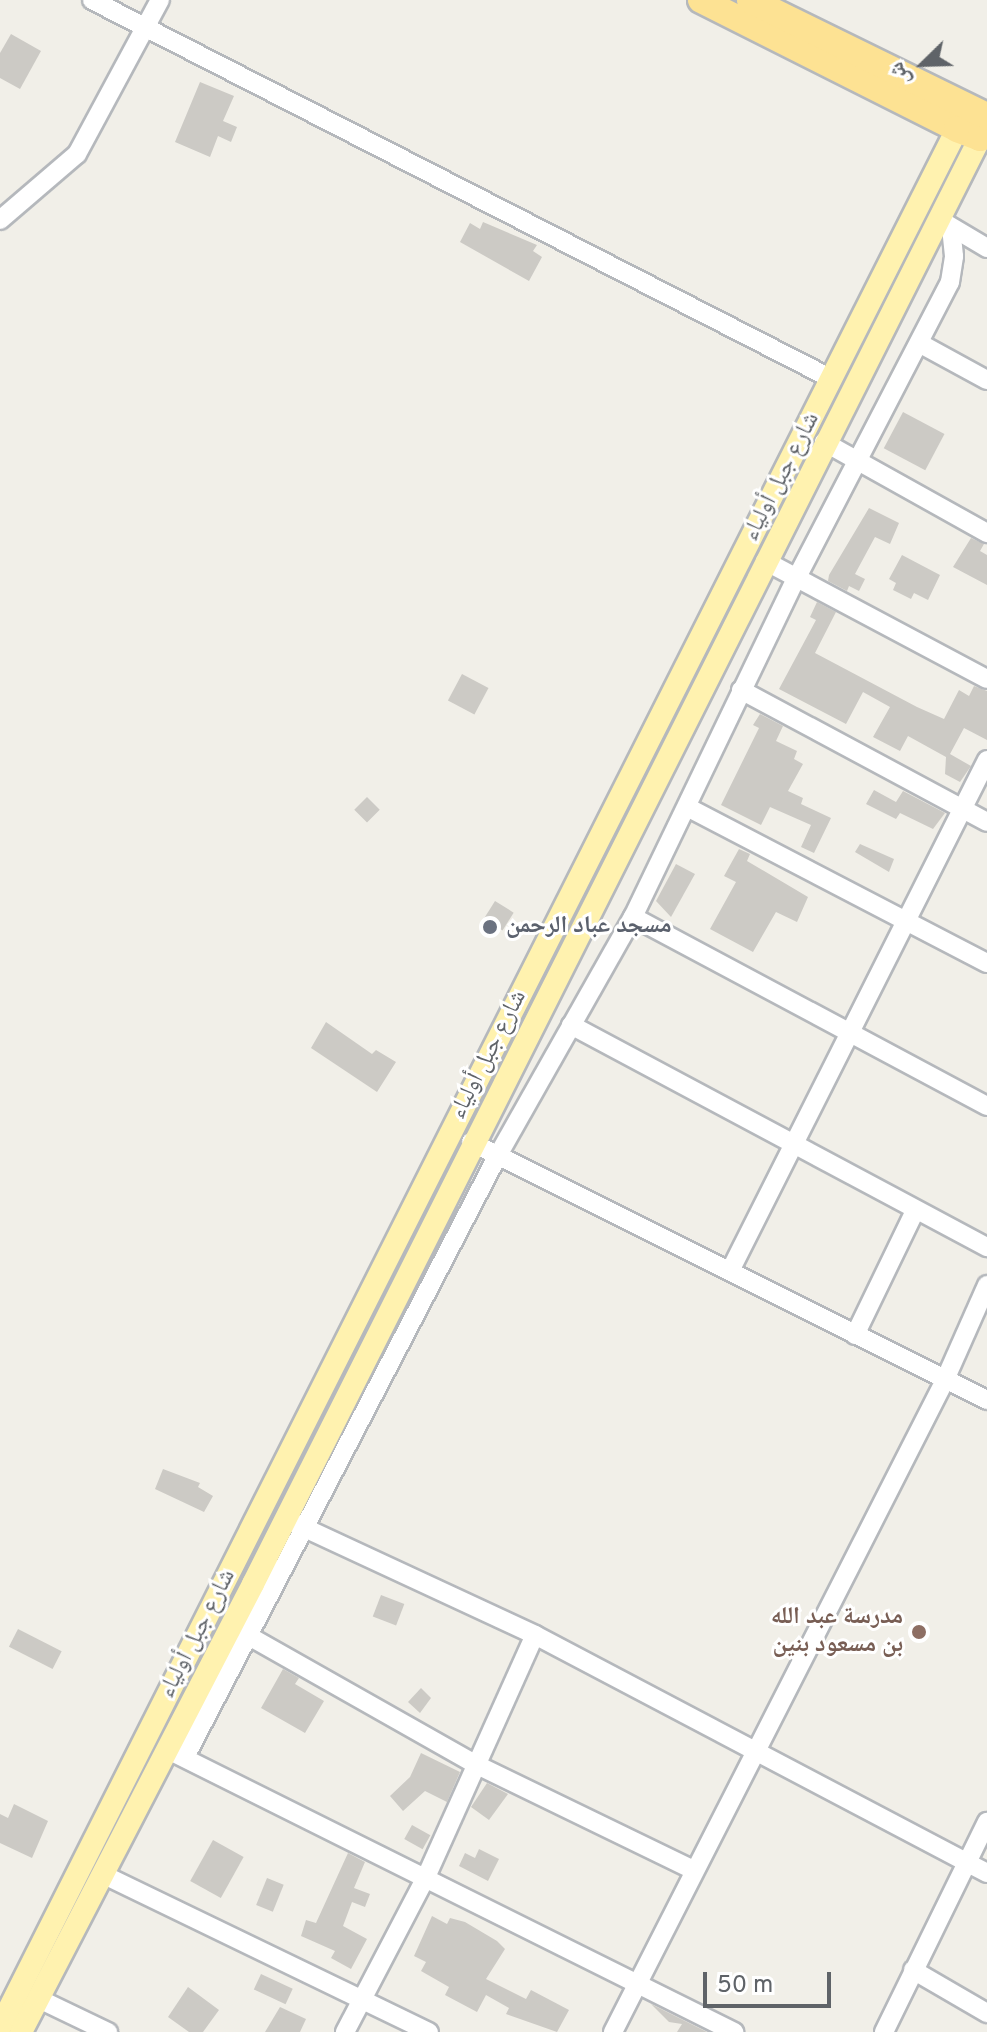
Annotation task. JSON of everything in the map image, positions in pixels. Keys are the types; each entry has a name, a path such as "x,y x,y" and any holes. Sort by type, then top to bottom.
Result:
{"highway":[{"path":"701,0 979,120"},
{"path":"750,0 979,120"}],"main road":[{"name":"شارع جبل أولياء","path":"21,2032 102,1874 176,1753 294,1523 471,1142 824,442 945,223 979,120"},
{"name":"شارع جبل أولياء","path":"0,2027 832,379 979,120"}],"street":[{"path":"92,0 832,379"},
{"path":"0,220 77,154 160,0"},
{"path":"945,223 987,248"},
{"path":"734,2032 176,1753 247,1635 294,1523 633,917 795,581 950,282 954,256 945,223"},
{"path":"919,343 987,380"},
{"path":"824,442 856,463 987,533"},
{"path":"765,561 795,581 987,679"},
{"path":"741,690 987,822"},
{"path":"730,1271 852,1036 987,760"},
{"path":"687,807 987,963"},
{"path":"633,917 987,1106"},
{"path":"571,1025 793,1147 987,1247"},
{"path":"471,1142 987,1400"},
{"path":"855,1335 915,1211"},
{"path":"613,2032 754,1749 945,1380 987,1285"},
{"path":"294,1523 535,1635 987,1873"},
{"path":"247,1635 475,1764 693,1870"},
{"path":"345,2032 365,2000 426,1877 535,1635"},
{"path":"884,2032 987,1822"},
{"path":"102,1874 429,2032"},
{"path":"913,1970 987,2013"},
{"path":"37,1998 108,2032"}],"building":[{"path":"11,34 41,51 20,89 0,78 0,53"},
{"path":"200,82 234,96 223,121 237,127 231,142 218,136 210,157 175,142"},
{"path":"483,222 537,245 533,251 542,257 529,281 460,242 470,223 480,229"},
{"path":"903,412 944,434 925,470 884,448"},
{"path":"869,508 899,523 890,544 875,537 855,574 865,579 859,591 849,586 847,591 828,581 829,575"},
{"path":"971,538 984,544 980,551 987,555 987,585 953,567"},
{"path":"902,555 940,575 928,600 914,593 911,599 893,590 896,583 889,579"},
{"path":"817,602 836,612 815,653 917,707 944,719 959,690 969,696 974,686 987,691 987,740 964,728 950,754 971,766 960,782 945,774 946,757 908,736 900,751 873,737 890,707 863,692 846,724 779,689 816,620 810,617"},
{"path":"462,674 488,688 474,715 448,700"},
{"path":"760,714 783,726 776,741 797,751 794,759 803,764 788,791 803,798 801,804 831,818 814,853 801,847 811,825 770,807 761,825 721,805 759,728 753,725"},
{"path":"874,790 896,802 903,791 945,813 933,829 900,813 896,819 866,804"},
{"path":"367,797 380,810 367,822 354,810"},
{"path":"860,844 894,859 889,872 855,852"},
{"path":"739,849 750,854 747,861 808,897 797,922 776,912 753,952 710,929 736,882 724,876"},
{"path":"676,864 695,874 671,917 656,901"},
{"path":"495,901 514,913 503,930 484,919"},
{"path":"326,1022 372,1054 376,1050 396,1062 377,1092 311,1048"},
{"path":"163,1469 200,1483 198,1487 213,1496 204,1512 155,1489"},
{"path":"381,1595 404,1604 396,1625 373,1616"},
{"path":"18,1629 62,1651 53,1669 9,1647"},
{"path":"283,1669 299,1678 295,1684 324,1701 305,1733 261,1708"},
{"path":"421,1688 431,1698 420,1713 408,1702"},
{"path":"421,1753 460,1772 447,1802 425,1791 403,1811 390,1796 410,1777"},
{"path":"487,1783 508,1794 489,1820 471,1807"},
{"path":"14,1804 48,1821 32,1858 0,1843 0,1814 8,1818"},
{"path":"412,1825 430,1835 423,1849 404,1839"},
{"path":"213,1840 244,1857 221,1898 190,1881"},
{"path":"479,1849 499,1859 488,1881 459,1866 465,1853 475,1858"},
{"path":"348,1853 365,1862 354,1888 370,1894 365,1907 352,1902 343,1926 367,1939 351,1969 331,1958 335,1951 301,1936 306,1920 316,1923"},
{"path":"267,1878 284,1885 273,1912 256,1905"},
{"path":"432,1916 447,1924 450,1918 465,1922 497,1941 505,1949 486,1979 526,1999 531,1990 569,2010 557,2032 506,2014 509,2008 486,1995 477,2012 445,1995 449,1987 421,1971 426,1962 414,1956"},
{"path":"261,1974 293,1989 286,2004 254,1989"},
{"path":"188,1987 219,2010 203,2032 189,2032 168,2017"},
{"path":"651,2004 707,2032 677,2032 682,2024 669,2022"},
{"path":"280,2007 306,2019 300,2032 265,2032"}],"place":[{"name":"مسجد عباد الرحمن","path":"490,927"},
{"name":"مدرسة عبد الله بن مسعود بنين","path":"919,1632"}]}
